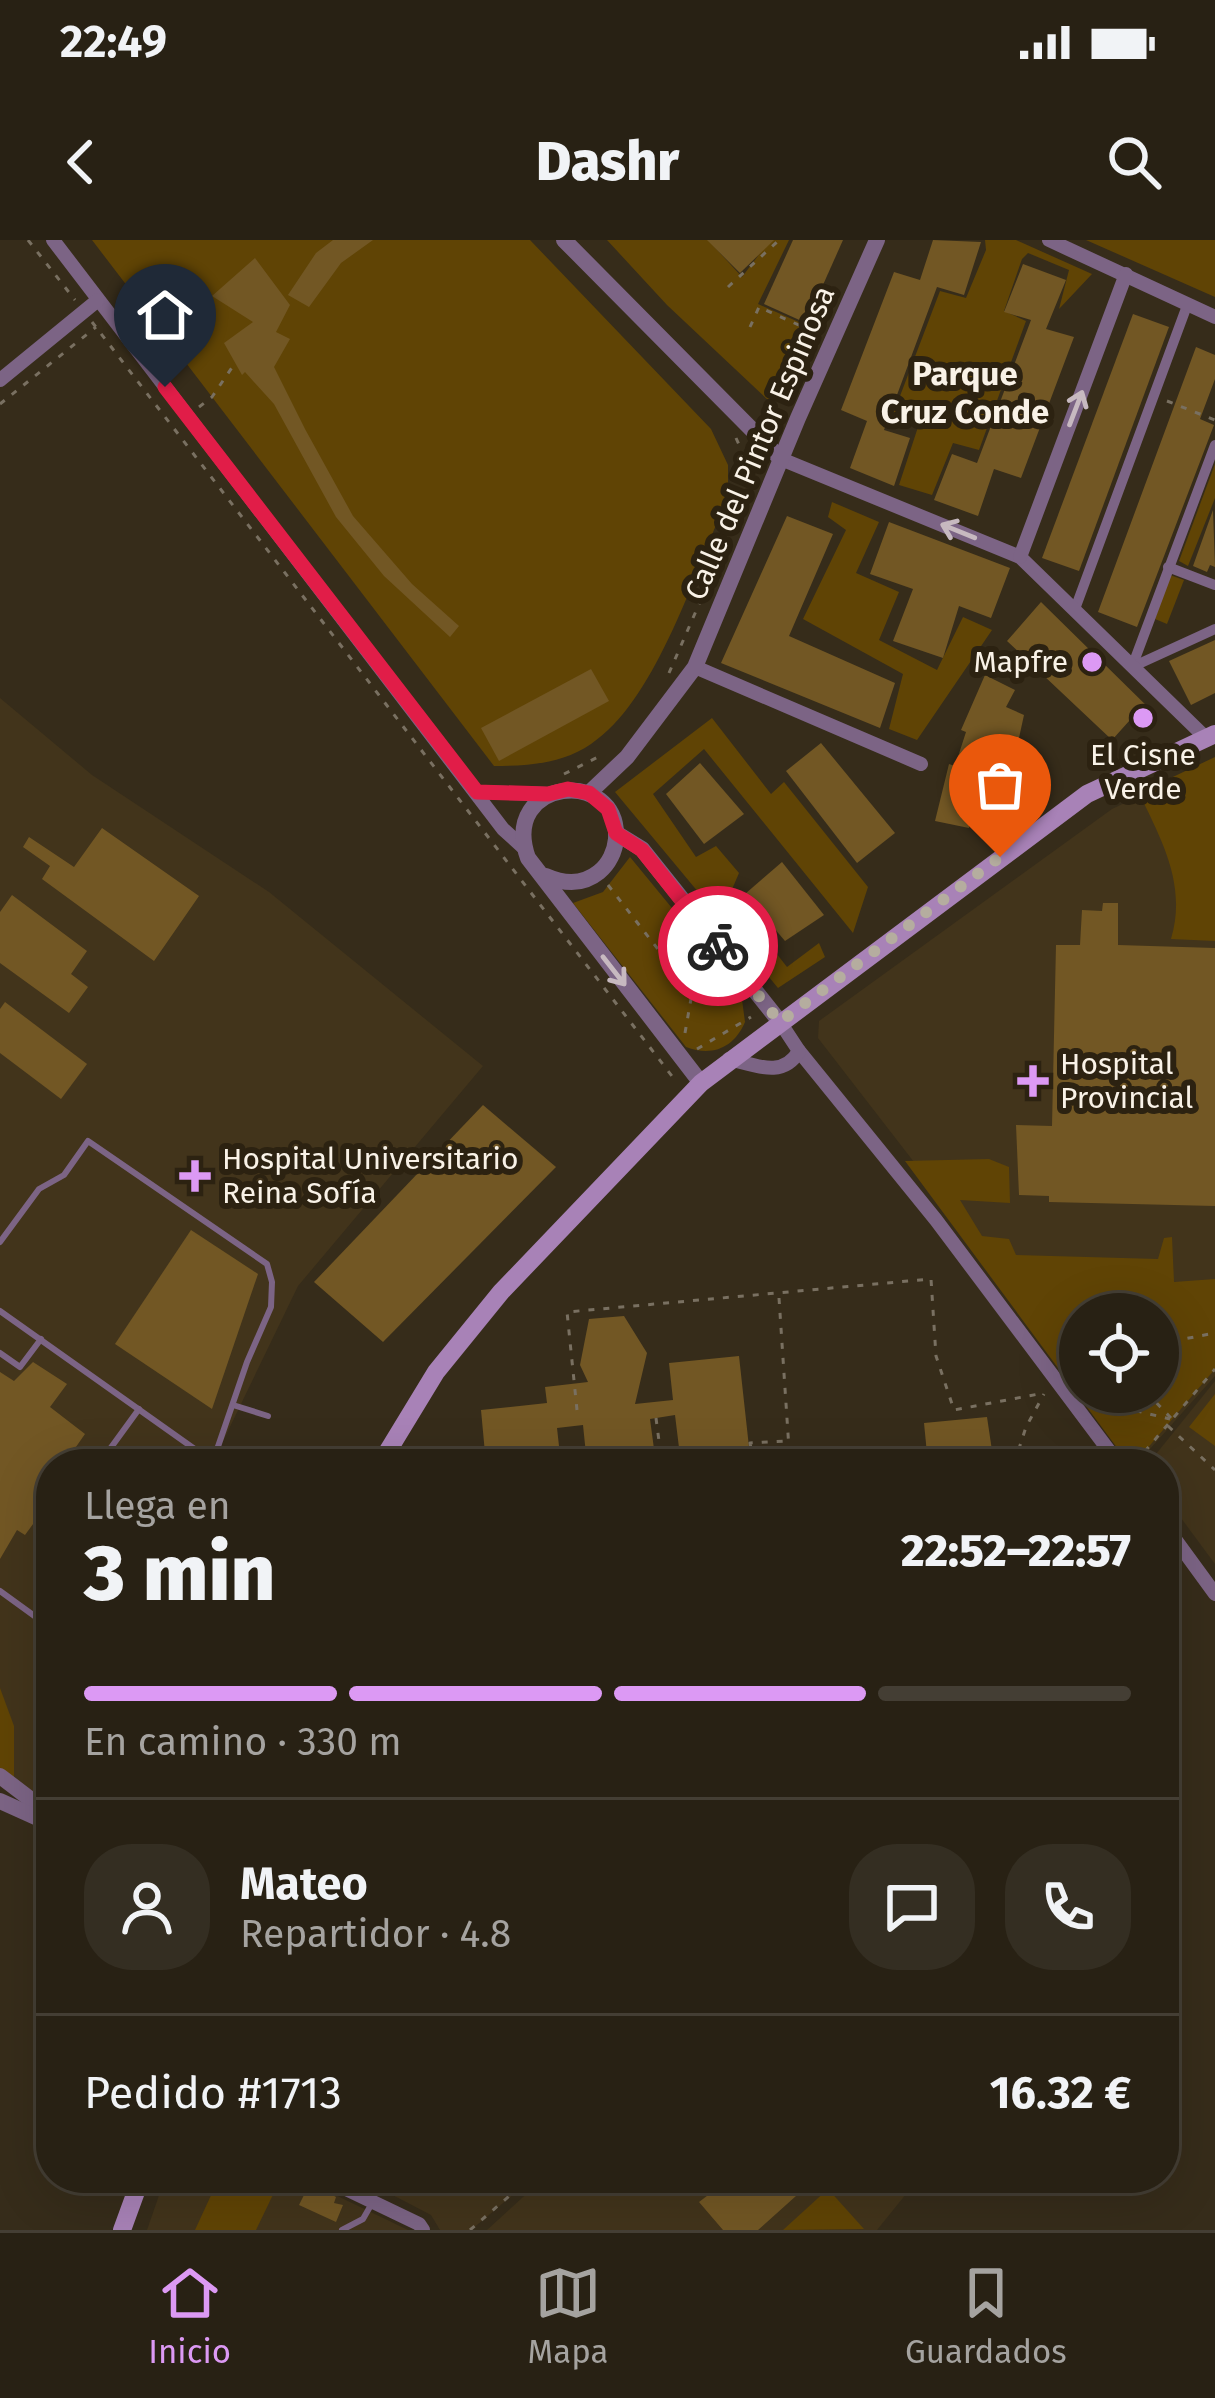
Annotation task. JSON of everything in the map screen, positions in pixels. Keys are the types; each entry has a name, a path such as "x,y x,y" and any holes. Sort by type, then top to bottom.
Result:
{"main road":[{"path":"389,1449 436,1372 501,1292 701,1083 1087,794 1210,736"},
{"path":"122,2230 135,2193"}],"street":[{"path":"52,240 532,865 568,883 598,873 612,856 616,833 608,809 589,793 568,789 548,794 477,792"},
{"path":"564,240 781,459 1020,556 1210,736"},
{"name":"Calle del Pintor Espinosa","path":"589,793 649,731 695,668 877,240"},
{"path":"1049,240 1215,317"},
{"path":"1020,556 1126,274"},
{"path":"0,380 98,300"},
{"path":"1075,609 1188,303"},
{"path":"1132,667 1215,445"},
{"path":"1168,567 1215,585"},
{"path":"1132,667 1215,629"},
{"path":"695,668 921,764"},
{"path":"524,850 527,816 548,794"},
{"path":"616,833 642,850 936,1220 1059,1383"},
{"path":"546,876 561,904 701,1083"},
{"path":"729,1059 776,1070 790,1064 799,1051"},
{"path":"1081,1413 1108,1449"},
{"path":"1179,1545 1215,1594"},
{"path":"0,1776 36,1807"},
{"path":"0,1801 36,1814"},
{"path":"354,2193 419,2224 422,2230"}],"lane":[{"path":"0,1242 39,1189 64,1175 88,1141 267,1264 271,1307 217,1449"},
{"path":"0,1311 193,1449"},
{"path":"0,1353 20,1366 41,1339"},
{"path":"233,1406 268,1416"},
{"path":"110,1449 139,1409"},
{"path":"0,1591 36,1617"},
{"path":"342,2230 363,2219 373,2202"}],"path":[{"path":"28,240 665,1070"},
{"path":"728,287 777,240 784,247"},
{"path":"750,327 758,307 814,332"},
{"path":"0,404 96,327"},
{"path":"188,416 212,397 235,363"},
{"path":"1154,396 1215,420"},
{"path":"734,434 748,465 750,488"},
{"path":"668,673 741,508"},
{"path":"564,775 616,743"},
{"path":"598,873 692,993 682,1043 675,1049"},
{"path":"692,993 729,986 742,977"},
{"path":"577,1411 567,1312 931,1279 936,1356 954,1411 1044,1393 1019,1449"},
{"path":"779,1296 789,1449"},
{"path":"1179,1340 1215,1334"},
{"path":"1147,1449 1215,1369"},
{"path":"1147,1413 1172,1419"},
{"path":"1166,1413 1172,1419"},
{"path":"656,1418 660,1449"},
{"path":"1167,1425 1215,1470"},
{"path":"744,1449 751,1448 750,1443 788,1441"},
{"path":"373,2202 378,2193"},
{"path":"470,2230 513,2193"}],"shaded area":[{"path":"92,240 530,240 711,429 728,465 728,496 672,631 636,697 615,724 568,756 494,766"},
{"path":"607,240 708,240 742,277 770,240 789,240 758,304 810,327 785,390 770,402 667,305"},
{"path":"985,240 1016,240 1092,274 1059,309 1069,270 1028,253 1022,259 1004,311 1026,321 979,450 953,443 932,495 899,485 918,427 892,417 940,291 966,298 986,250"},
{"path":"1086,240 1215,240 1215,297"},
{"path":"1215,464 1215,498 1188,566 1179,561"},
{"path":"832,502 879,522 856,573 899,592 879,640 937,670 963,617 992,630 917,740 889,729 903,674 803,619 846,530 828,517"},
{"path":"1170,575 1184,580 1167,624 1155,619"},
{"name":"Hospital Universitario Reina Sofía","path":"0,698 92,775 269,892 483,1066 298,1286 219,1449 36,1449 36,1794 0,1771"},
{"path":"712,718 771,794 784,782 868,887 853,933 704,749 653,794 696,857 716,846 739,873 730,894 787,967 819,943 825,957 778,988 615,792"},
{"path":"1215,757 1215,941 1171,939 1174,882 1139,793"},
{"name":"Hospital Provincial","path":"1215,760 1215,1376 1150,1449 1133,1449 1106,1413 1179,1413 1179,1293 1059,1293 1059,1300 982,1250 818,1038 819,1021 1112,809"},
{"path":"630,857 741,992 745,1022 721,1048 686,1047 573,903 603,892"},
{"path":"989,1159 1009,1167 1010,1203 960,1200 982,1236 1009,1239 1016,1255 1158,1259 1164,1238 1172,1237 1174,1282 1215,1279 1215,1369 1179,1411 1179,1293 1059,1293 1059,1369 905,1161"},
{"path":"1215,1381 1215,1564 1179,1515 1179,1449 1160,1449"},
{"path":"1215,1394 1215,1446 1189,1427"},
{"path":"1091,1413 1177,1413 1147,1449 1118,1449"},
{"path":"0,1688 14,1726 14,1780 0,1770"},
{"path":"160,2193 331,2193 408,2230 147,2230"},
{"path":"212,2193 274,2193 256,2230 195,2230"},
{"path":"389,2193 515,2193 471,2230 440,2230 431,2215"},
{"path":"528,2193 907,2193 877,2230 487,2230"},
{"path":"824,2193 832,2193 864,2229 783,2230"}],"building":[{"path":"333,240 373,240 341,263 309,307 288,295 316,253"},
{"path":"707,240 774,240 740,273"},
{"path":"793,240 843,240 806,323 764,304"},
{"path":"933,240 981,242 964,295 937,287 884,430 910,438 894,486 850,468 867,421 841,410 894,272 920,280"},
{"path":"255,258 290,305 276,332 290,339 274,367 305,429 353,516 412,584 459,626 450,637 384,576 336,517 274,404 245,372 242,375 224,343 253,322 212,296"},
{"path":"1023,264 1066,280 1046,329 1074,337 1021,478 994,469 978,516 934,500 952,454 977,463 1031,320 1004,312"},
{"path":"1133,314 1169,327 1079,571 1042,558"},
{"path":"1196,347 1215,355 1215,379 1200,419 1214,425 1137,627 1098,612"},
{"path":"1213,510 1215,567 1210,565 1207,572 1193,566"},
{"path":"787,516 833,534 789,636 895,683 880,728 721,663"},
{"path":"889,522 1010,568 991,618 959,606 943,658 893,641 913,589 870,574"},
{"path":"1041,602 1154,713 1139,728 1130,720 1112,740 1007,641"},
{"path":"1215,640 1215,693 1191,705 1169,661"},
{"path":"591,669 609,701 499,761 481,728"},
{"path":"985,675 1015,690 1006,707 1024,715 1009,787 1005,786 1001,801 996,800 992,816 971,810 969,828 935,821 949,764 955,766 966,732 961,730"},
{"path":"821,743 895,833 857,863 786,771"},
{"path":"700,763 744,814 704,844 666,794"},
{"path":"102,828 199,896 154,961 42,879 50,866 23,847 29,837 74,867"},
{"path":"782,862 824,915 785,941 745,894"},
{"path":"12,895 87,951 71,974 88,987 69,1013 0,963 0,912"},
{"path":"1103,903 1118,903 1118,945 1215,948 1215,1206 1049,1202 1049,1196 1019,1195 1016,1125 1052,1126 1056,945 1080,945 1082,910 1102,911"},
{"path":"5,1002 87,1064 61,1099 0,1053 0,1009"},
{"path":"483,1105 556,1167 383,1342 314,1282"},
{"path":"191,1230 258,1274 212,1409 115,1344"},
{"path":"624,1316 647,1353 635,1404 673,1400 669,1363 739,1356 749,1447 679,1449 675,1415 650,1419 654,1449 585,1449 583,1425 557,1428 559,1449 485,1449 481,1410 547,1403 545,1387 588,1382 580,1365 589,1319"},
{"path":"33,1362 67,1384 50,1407 85,1434 74,1449 36,1449 36,1520 25,1535 17,1530 0,1559 0,1372 14,1381"},
{"path":"987,1417 992,1449 927,1449 924,1423"},
{"path":"305,2193 329,2193 336,2197 334,2203 343,2205 336,2222 299,2205"},
{"path":"711,2193 799,2193 758,2230 723,2230 699,2202"}],"way so far":[{"path":"718,946 780,1022 1000,857"}],"place":[{"name":"Mapfre","path":"1092,662"},
{"name":"El Cisne Verde","path":"1143,718"},
{"name":"Hospital Provincial","path":"1033,1081"},
{"name":"Hospital Universitario Reina Sofía","path":"195,1176"}],"district":[{"name":"Parque Cruz Conde","path":"965,392"}],"route":[{"path":"165,387 477,792 548,794 568,789 589,793 608,809 616,833 642,850 718,946"}]}
